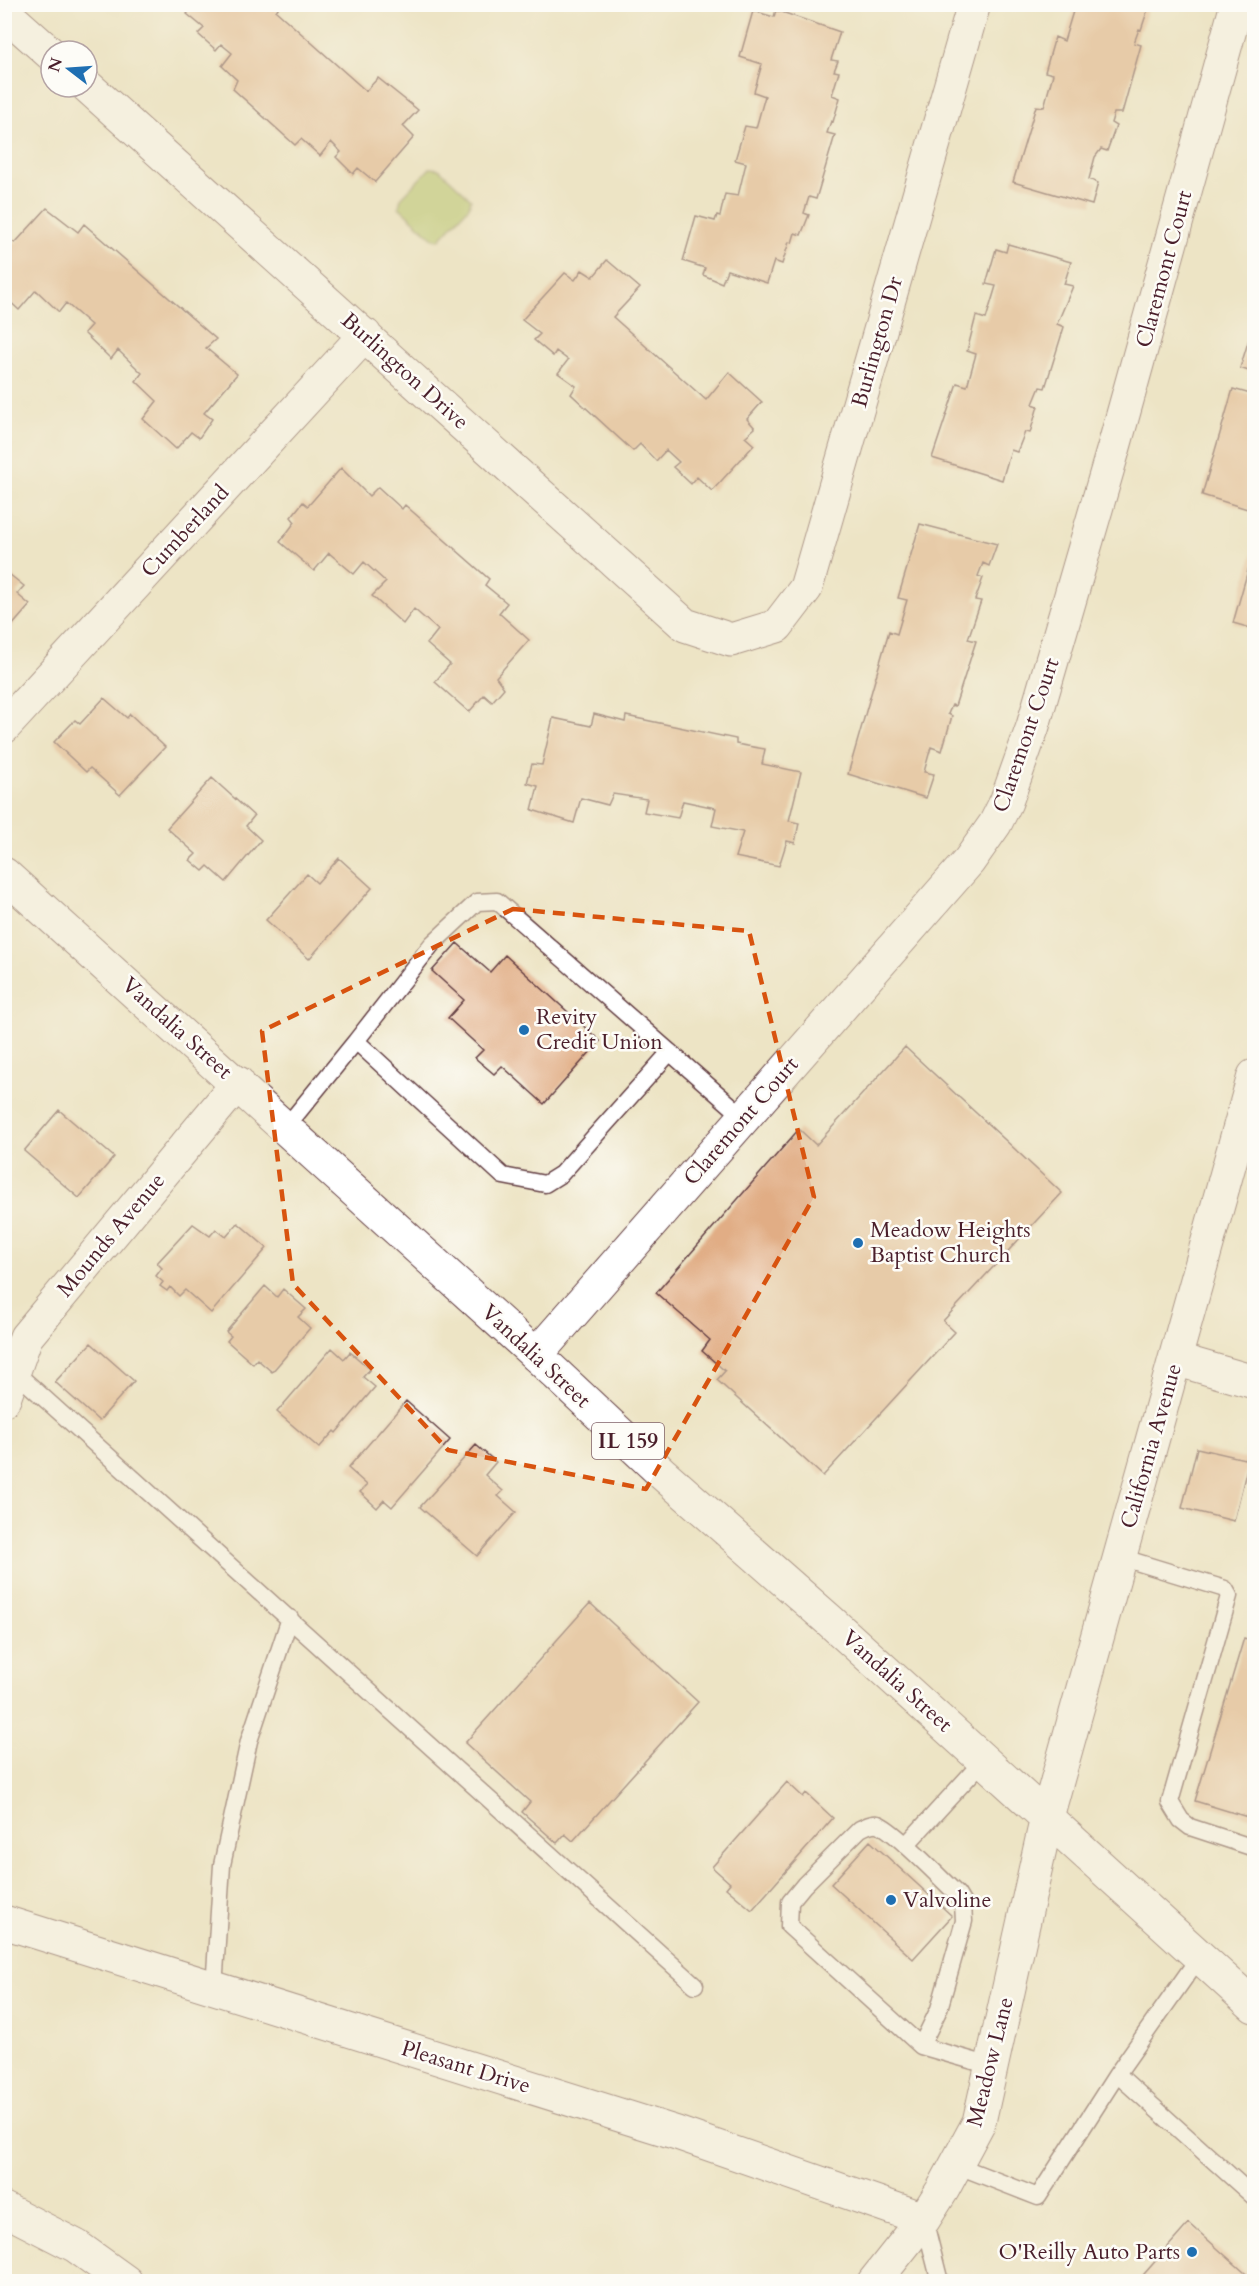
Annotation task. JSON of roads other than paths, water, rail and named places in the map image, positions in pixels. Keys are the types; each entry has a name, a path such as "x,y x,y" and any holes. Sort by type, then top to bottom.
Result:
{"street":[{"name":"Burlington Dr","path":"731,640 777,626 806,588 974,4"},
{"name":"Claremont Court","path":"536,1355 969,861 995,824 1006,802 1032,726 1114,447 1237,4"},
{"path":"4,12 39,43"},
{"name":"Burlington Drive","path":"99,97 685,625 731,640"},
{"name":"Cumberland","path":"4,727 365,335"},
{"name":"Vandalia Street","path":"4,874 238,1083 663,1474 830,1620 1254,2006"},
{"name":"California Avenue","path":"1047,1817 1254,1076"},
{"name":"Mounds Avenue","path":"9,1385 26,1337 238,1083"},
{"path":"1175,1359 1254,1382"},
{"name":"Meadow Lane","path":"874,2282 924,2219 979,2122 1047,1817"},
{"name":"Pleasant Drive","path":"4,1922 677,2133 924,2219"},
{"path":"4,2209 76,2246 126,2282"}],"lane":[{"path":"286,1128 432,944 477,902 497,901 744,1117"},
{"path":"356,1041 503,1176 545,1184 561,1174 670,1052"},
{"path":"9,1385 290,1618 695,1985"},
{"path":"1120,1557 1225,1589 1229,1596 1170,1802 1181,1820 1190,1827 1254,1848"},
{"path":"213,1988 222,1865 249,1741 290,1618"},
{"path":"906,1845 984,1760"},
{"path":"921,2046 939,2009 964,1921 963,1904 957,1894 906,1845 880,1825 871,1824 860,1829 790,1902 789,1926 921,2046 991,2066"},
{"path":"956,2165 1038,2197 1117,2073 1200,1956"},
{"path":"1117,2073 1254,2197"},
{"path":"924,2219 940,2282"}],"place":[{"name":"Revity Credit Union","path":"524,1030"},
{"name":"Meadow Heights Baptist Church","path":"858,1243"},
{"name":"Valvoline","path":"891,1900"},
{"name":"O'Reilly Auto Parts","path":"1192,2252"}]}
